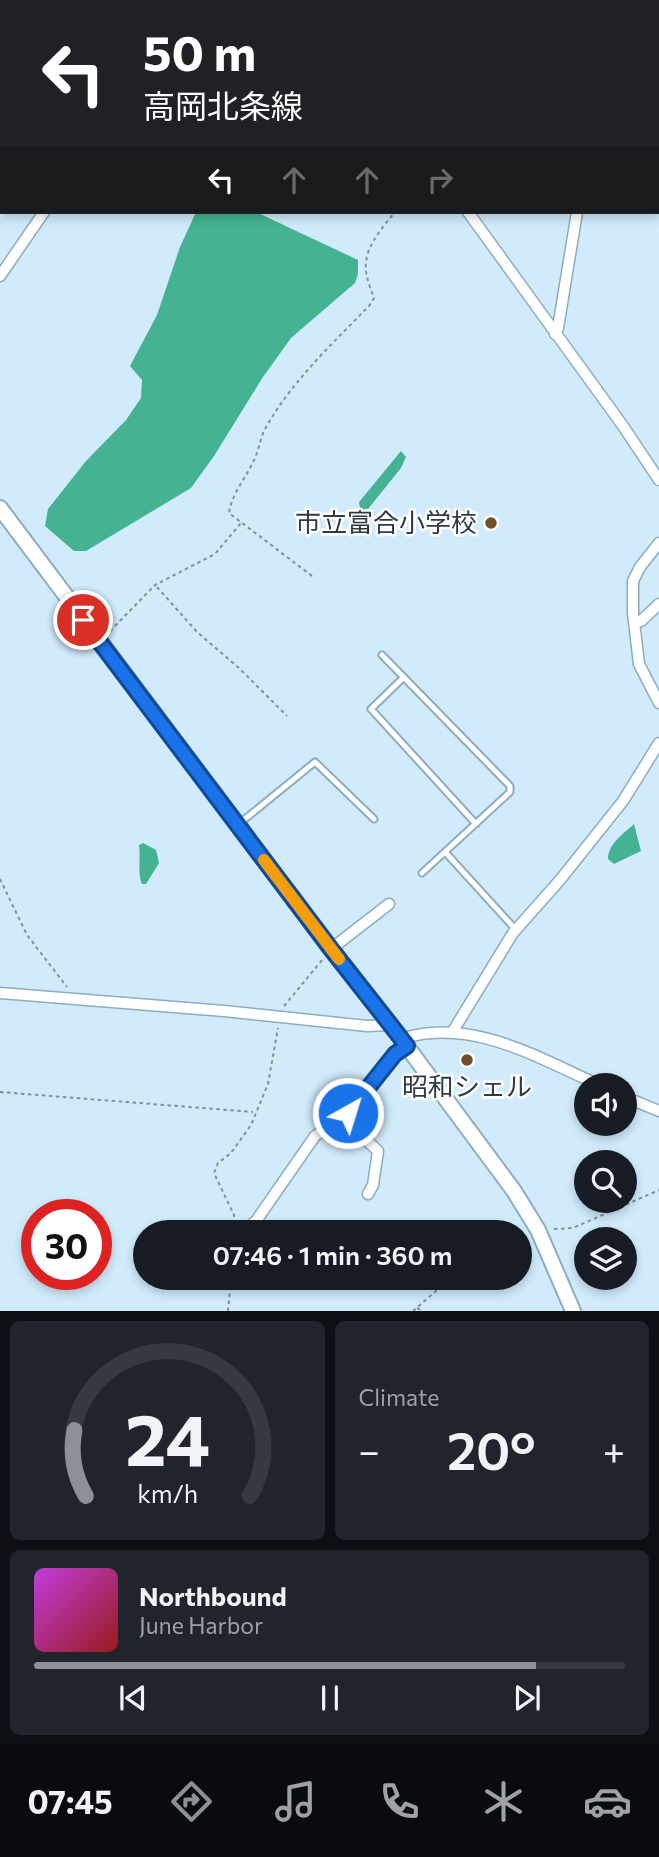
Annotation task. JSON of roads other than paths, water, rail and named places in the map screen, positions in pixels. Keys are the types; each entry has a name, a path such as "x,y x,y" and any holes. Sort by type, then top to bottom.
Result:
{"main road":[{"path":"0,509 514,1191 538,1230 573,1311"}],"street":[{"path":"0,276 43,214"},
{"path":"469,214 659,480"},
{"path":"555,334 577,214"},
{"path":"659,543 632,581 639,664 659,702"},
{"path":"634,623 641,621 659,604"},
{"path":"453,1031 516,930 623,801 659,743"},
{"path":"331,949 389,904"},
{"path":"0,993 73,997 367,1026 391,1026"},
{"path":"257,1220 315,1136 343,1118 404,1043 415,1034 453,1031 498,1042 574,1074"},
{"path":"637,1102 659,1111"},
{"path":"343,1118 378,1151 375,1177 368,1194"}],"lane":[{"path":"382,655 510,786 510,792 422,873"},
{"path":"404,677 371,709 477,824"},
{"path":"238,825 315,762 374,819"},
{"path":"446,853 516,930"}],"place":[{"name":"市立富合小学校","path":"491,523"},
{"name":"昭和シェル","path":"467,1060"}]}
